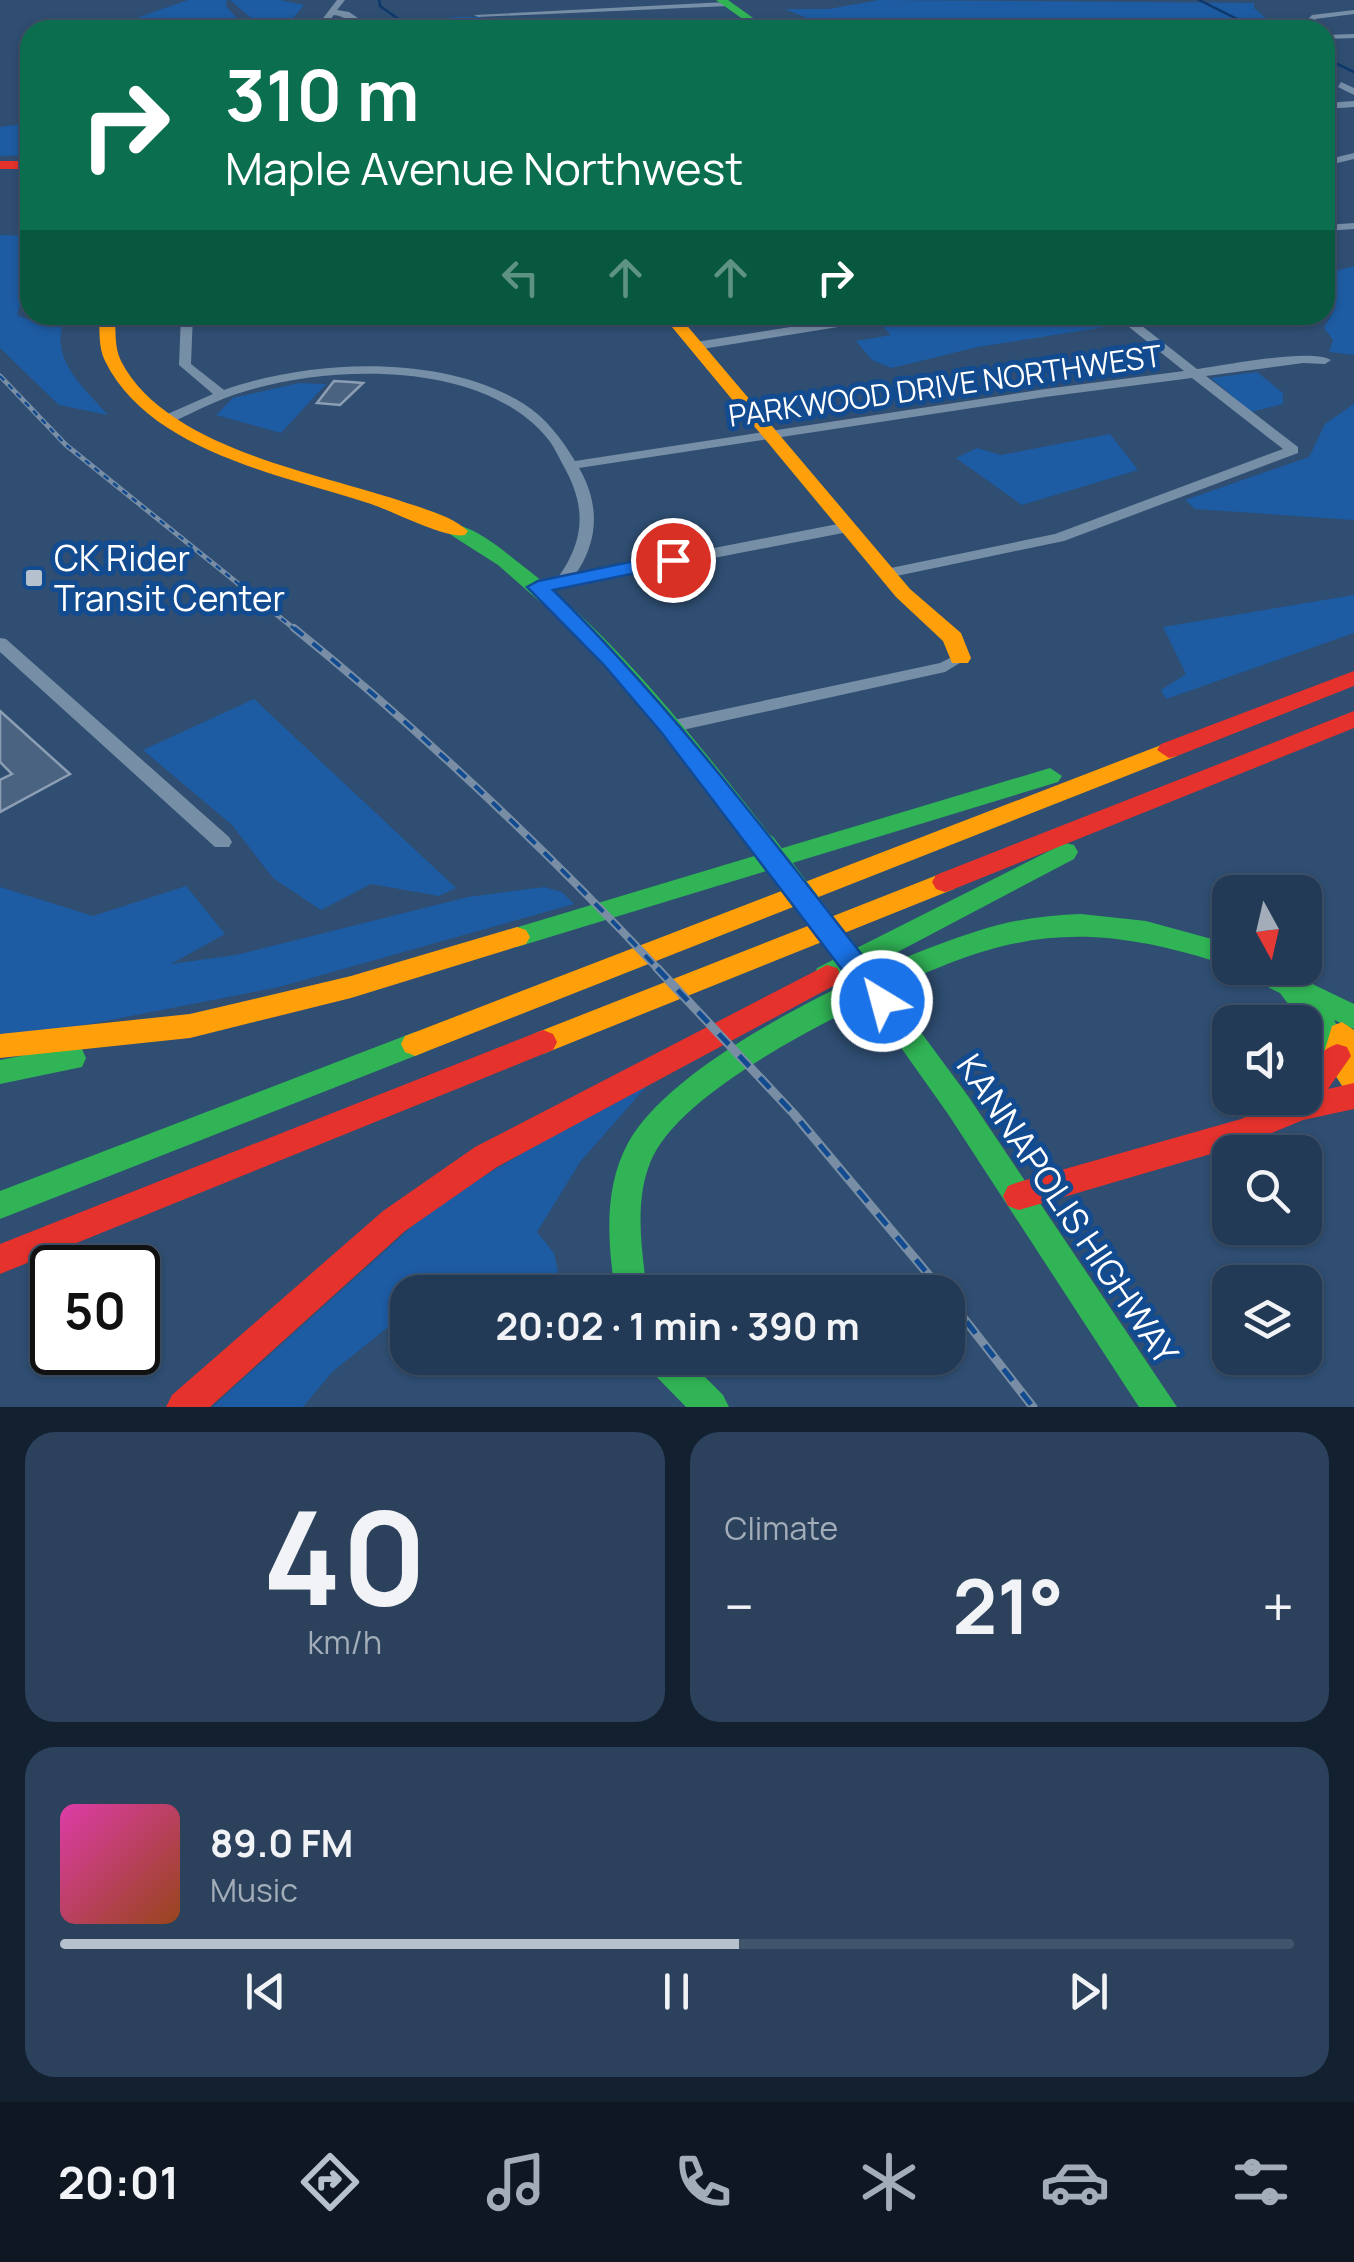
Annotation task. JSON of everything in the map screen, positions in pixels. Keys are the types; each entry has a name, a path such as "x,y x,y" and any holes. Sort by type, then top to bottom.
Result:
{"main road":[{"path":"723,2 750,20"},
{"name":"KANNAPOLIS HIGHWAY","path":"107,325 108,353 121,378 168,419 234,453 438,521 552,583 766,846 882,1001 1019,1196 1158,1407"},
{"path":"678,325 887,574 952,638 960,658"},
{"path":"0,1206 1354,678"},
{"path":"0,1046 190,1026 428,965 1292,701"},
{"path":"0,1259 1354,719"},
{"path":"184,1407 394,1221 486,1158 624,1081 1223,770"},
{"path":"627,1275 625,1206 642,1146 668,1107 708,1075 905,968 989,935 1044,925 1125,928 1212,949"},
{"path":"1283,985 1313,1012 1354,1080"},
{"path":"1290,985 1354,1017"},
{"path":"0,1072 161,1042 190,1026"},
{"path":"1322,1078 1330,1069 1342,1034 1354,1028"},
{"path":"1322,1099 1354,1096"},
{"path":"1019,1196 1244,1132 1275,1115"},
{"path":"677,1375 712,1407"}],"street":[{"path":"326,20 341,0"},
{"path":"478,15 723,2"},
{"path":"333,12 356,20"},
{"path":"1310,20 1354,12"},
{"path":"1341,86 1354,98"},
{"path":"186,325 184,366 221,394"},
{"path":"696,346 828,325"},
{"path":"887,574 1059,538 1294,450 1133,325"},
{"name":"PARKWOOD DRIVE NORTHWEST","path":"572,466 1194,373 1325,360"},
{"path":"168,419 221,394 262,382 334,371 402,371 458,381 499,396 530,413 557,437 590,516 583,553 552,583"},
{"path":"552,583 848,527"},
{"path":"0,643 222,842"},
{"path":"669,727 945,667 960,658"}],"shaded area":[{"path":"188,0 227,0 226,6 238,20 131,20"},
{"path":"230,0 280,0 304,5 291,20 253,20"},
{"path":"879,0 1254,3 1254,8 1268,20 811,20 785,9 828,9"},
{"path":"449,17 485,20 452,20"},
{"path":"20,124 20,155 0,156 0,127"},
{"path":"0,235 20,236 20,325 63,325 66,362 108,415 59,405 0,348"},
{"path":"1354,266 1354,355 1329,352 1333,340 1324,328 1335,325 1335,271"},
{"path":"881,325 1118,325 978,347 892,368 872,360 856,341 891,335"},
{"path":"1257,372 1283,393 1283,404 1251,412 1211,378"},
{"path":"299,383 326,384 281,433 216,415 233,398"},
{"path":"1354,404 1354,520 1195,509 1185,500 1309,457 1325,424"},
{"path":"1110,434 1138,470 1022,505 956,458 977,448 1001,455"},
{"path":"1354,595 1354,633 1166,699 1161,690 1186,674 1163,627"},
{"path":"254,699 456,888 439,896 371,884 321,910 273,878 232,825 143,750"},
{"path":"186,886 225,934 171,964 236,955 468,897 544,887 562,892 574,904 279,987 34,1035 0,1037 0,887 93,916"},
{"path":"659,1072 580,1162 537,1232 554,1253 558,1275 390,1275 390,1326 332,1372 303,1407 212,1407 436,1205"}],"building":[{"path":"334,381 363,383 340,405 317,403"},
{"path":"0,711 70,774 0,812 0,780 12,774 0,762"}],"waterway":[{"path":"379,0 380,6 400,20"},
{"path":"1199,0 1239,20"},
{"path":"1335,63 1354,72"}],"railway":[{"path":"0,376 66,445 297,631"},
{"path":"294,628 483,794 660,971"},
{"path":"657,968 794,1114 929,1275"},
{"path":"965,1320 1033,1407"}],"traffic: fast":[{"path":"721,0 750,20"},
{"path":"458,531 505,561 588,633 663,715 765,846"},
{"path":"517,937 1050,776"},
{"path":"765,846 882,1001"},
{"path":"827,976 1065,852"},
{"path":"629,1275 626,1202 640,1150 661,1121 694,1091 785,1031 928,961 987,939 1035,928 1103,925 1167,936 1212,950"},
{"path":"1289,985 1354,1017"},
{"path":"1293,994 1313,1012 1336,1047"},
{"path":"882,1001 958,1105 1159,1407"},
{"path":"0,1205 415,1044"},
{"path":"0,1072 72,1058"},
{"path":"679,1375 711,1407"}],"traffic: slow":[{"path":"108,325 113,361 138,396 174,424 218,447 268,466 418,514 458,531"},
{"path":"678,325 903,593 953,638 960,658"},
{"path":"415,1044 1169,750"},
{"path":"543,1042 945,882"},
{"path":"0,1046 190,1026 351,987 517,937"},
{"path":"1342,1034 1337,1056 1354,1080"}],"traffic: jam":[{"path":"0,165 20,165"},
{"path":"1169,750 1354,678"},
{"path":"945,882 1354,719"},
{"path":"184,1407 394,1221 486,1157 827,976"},
{"path":"0,1259 543,1042"},
{"path":"1322,1075 1337,1056"},
{"path":"1019,1196 1245,1131 1299,1108 1354,1096"}],"place":[{"name":"CK Rider Transit Center","path":"34,578"}],"route":[{"path":"673,560 538,587 612,660 669,727 766,846 882,1001"}]}
